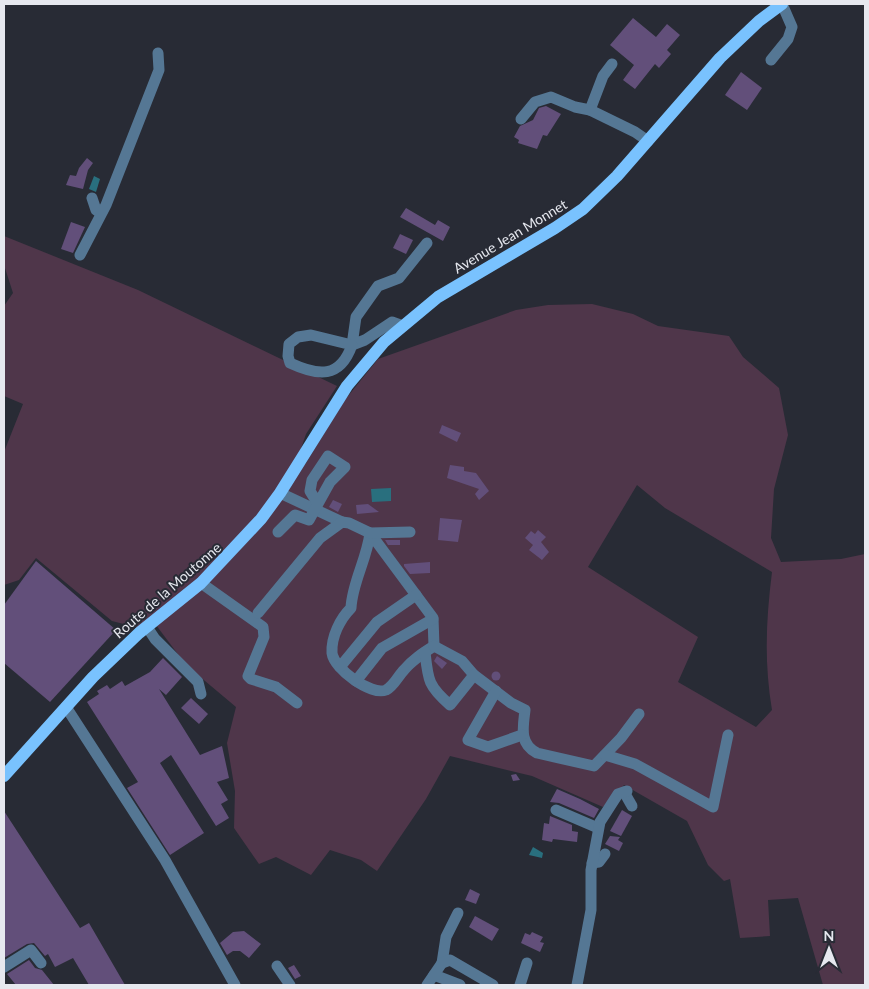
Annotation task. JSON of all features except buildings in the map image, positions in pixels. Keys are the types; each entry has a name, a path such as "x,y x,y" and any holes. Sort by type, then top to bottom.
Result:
{"main road":[{"name":"Avenue Jean Monnet","path":"720,58 737,30 768,4"},
{"name":"Avenue Jean Monnet","path":"347,386 384,342 438,297 555,228 583,209 648,141 720,58 759,21 782,4"},
{"name":"Route de la Moutonne","path":"4,776 93,677 146,627 201,583 238,545 280,493 347,386"}],"street":[{"path":"759,21 761,15 776,4"},
{"path":"771,60 788,40 792,27 782,4"},
{"path":"80,255 101,213 159,70 158,53"},
{"path":"590,110 603,76 612,64"},
{"path":"521,118 535,102 551,97 574,107 590,110 648,141"},
{"path":"92,198 96,210 101,213"},
{"path":"402,326 392,322 365,340 352,345 311,335 298,338 288,344 290,363 309,372 328,372 340,366 352,345 356,317 378,286 399,278 427,243"},
{"path":"280,493 316,507 342,522 349,523 370,533 410,532"},
{"path":"278,532 295,514 309,520 316,507"},
{"path":"258,612 320,538 342,522"},
{"path":"370,533 432,619 427,671 434,691 450,705 474,675"},
{"path":"370,533 368,550 351,598 351,608 340,619 332,655 340,667 356,681 375,691 385,690 391,686 404,669 430,649"},
{"path":"201,583 263,627 264,637 248,676 251,679 276,687 297,703"},
{"path":"340,667 377,622 416,595"},
{"path":"356,681 382,648 432,619"},
{"path":"146,627 155,639 198,682 201,694"},
{"path":"430,649 462,661 474,675 512,703 526,710 522,735 531,750 538,753 594,766 639,714"},
{"path":"496,691 468,740 488,747 522,735"},
{"path":"66,707 165,860 235,985"},
{"path":"604,755 635,764 713,807 728,735"},
{"path":"577,985 591,910 592,863 598,828 609,805 618,794 626,791 632,806"},
{"path":"556,810 598,828"},
{"path":"592,863 599,862 604,854"},
{"path":"581,875 591,884"},
{"path":"427,985 442,963 446,937 458,913"},
{"path":"4,967 31,950 41,963"},
{"path":"442,963 450,960 493,985"},
{"path":"520,985 527,963"},
{"path":"277,966 290,985"},
{"path":"434,974 460,985"}],"shaded area":[{"path":"4,236 138,290 337,386 306,434 297,460 257,519 202,577 139,628 112,621 36,558 19,580 4,585 4,452 23,404 4,396 4,306 13,293 4,265"},
{"path":"592,304 633,314 658,326 729,336 743,357 779,388 788,435 774,489 771,538 781,562 841,559 865,554 865,985 823,985 798,898 768,900 770,936 740,938 730,879 724,881 708,865 687,821 624,785 603,807 532,776 450,756 426,799 377,871 361,860 330,850 311,875 276,857 259,864 234,828 235,791 227,743 236,707 186,665 156,625 306,463 344,401 378,359 516,310 548,305","holes":["637,485 665,508 772,572 767,641 769,692 772,710 756,727 678,682 698,637 588,567"]}],"water":[{"path":"94,176 100,179 96,192 89,189"},
{"path":"391,488 391,501 372,502 371,489"},
{"path":"533,847 543,853 542,858 529,855"}]}
